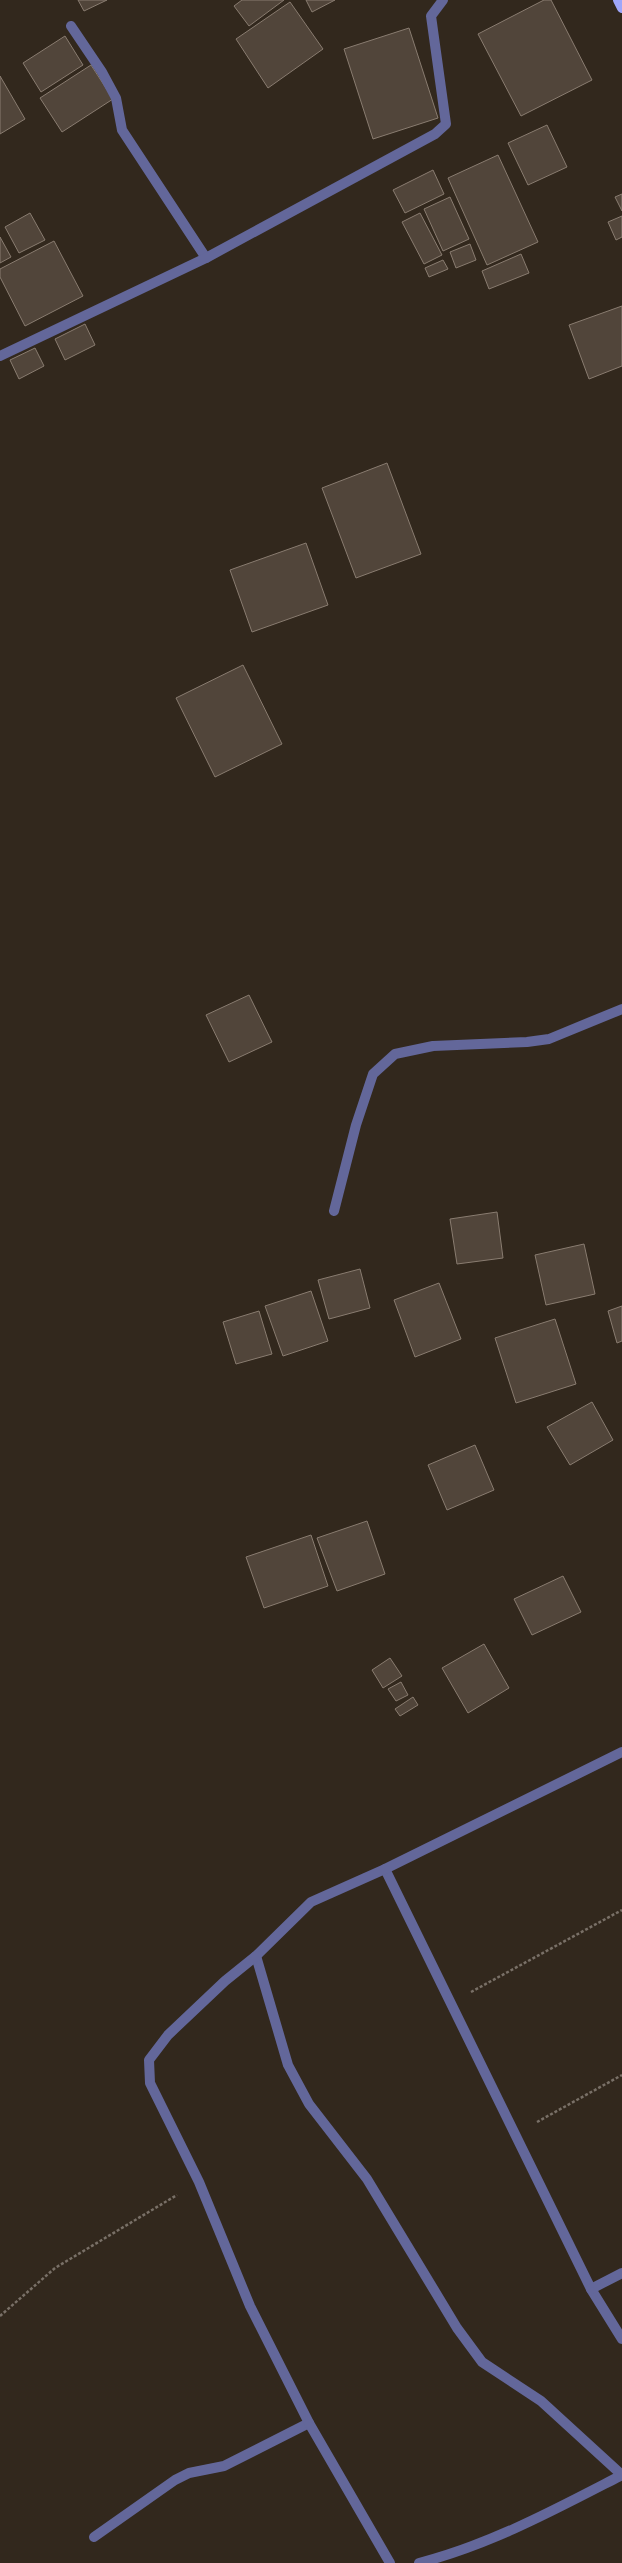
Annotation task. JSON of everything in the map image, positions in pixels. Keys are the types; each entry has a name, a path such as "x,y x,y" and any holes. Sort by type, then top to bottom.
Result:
{"main road":[{"path":"618,0 622,8"}],"street":[{"path":"0,356 206,258 435,134 446,124 432,16 443,0"},
{"path":"71,26 102,72 116,98 122,130 206,258"},
{"path":"334,1211 356,1125 373,1074 395,1054 433,1046 527,1042 549,1039 622,1010"},
{"path":"390,2563 309,2423 250,2306 199,2182 150,2084 150,2060 168,2035 225,1981 256,1956 311,1902 385,1869 622,1752"},
{"path":"385,1869 516,2134 590,2289 622,2339"},
{"path":"256,1956 288,2065 309,2104 367,2179 457,2328 482,2362 541,2401 622,2475 508,2533 459,2553 419,2563"},
{"path":"590,2289 622,2273"},
{"path":"94,2537 175,2480 189,2474 224,2466 309,2423"}],"path":[{"path":"452,2003 622,1910"},
{"path":"516,2134 622,2075"},
{"path":"0,2316 55,2268 199,2182"}],"building":[{"path":"78,0 107,0 84,11"},
{"path":"242,0 284,0 249,26 234,6"},
{"path":"306,0 335,0 312,12"},
{"path":"544,0 551,0 592,80 521,116 478,34"},
{"path":"290,2 323,49 268,88 236,39"},
{"path":"409,28 438,118 373,139 344,49"},
{"path":"65,36 83,65 41,92 23,63"},
{"path":"91,65 113,99 62,132 40,98"},
{"path":"0,76 25,119 0,134"},
{"path":"547,125 567,167 528,185 508,143"},
{"path":"498,155 538,242 487,265 448,178"},
{"path":"433,170 444,194 405,213 393,190"},
{"path":"622,194 622,211 615,197"},
{"path":"450,197 469,239 443,251 424,209"},
{"path":"30,213 45,240 19,253 5,227"},
{"path":"420,213 442,255 424,264 402,222"},
{"path":"622,216 622,237 616,240 608,222"},
{"path":"0,237 11,257 0,263"},
{"path":"54,241 83,296 25,326 0,277 0,269"},
{"path":"470,244 476,260 456,268 450,252"},
{"path":"521,254 529,273 489,289 482,271"},
{"path":"443,260 448,269 429,277 425,268"},
{"path":"622,306 622,366 589,379 569,325"},
{"path":"85,324 95,345 65,360 55,339"},
{"path":"35,348 44,366 19,379 10,360"},
{"path":"387,463 421,554 356,578 322,488"},
{"path":"306,543 328,605 252,632 230,570"},
{"path":"243,665 282,744 215,777 176,698"},
{"path":"249,995 272,1042 229,1062 206,1015"},
{"path":"497,1212 503,1258 457,1264 450,1219"},
{"path":"584,1244 595,1294 546,1305 535,1255"},
{"path":"360,1269 370,1308 329,1319 318,1280"},
{"path":"439,1283 461,1339 415,1357 394,1300"},
{"path":"311,1291 328,1341 283,1356 265,1306"},
{"path":"622,1306 622,1341 617,1343 608,1311"},
{"path":"259,1311 272,1354 236,1364 223,1322"},
{"path":"555,1319 576,1384 516,1403 495,1338"},
{"path":"592,1402 613,1440 570,1465 547,1427"},
{"path":"475,1445 494,1490 447,1510 428,1465"},
{"path":"367,1521 385,1574 337,1591 317,1538"},
{"path":"311,1535 328,1586 264,1608 246,1557"},
{"path":"563,1576 581,1612 532,1635 514,1599"},
{"path":"484,1644 509,1688 468,1713 442,1668"},
{"path":"390,1658 402,1676 383,1688 372,1670"},
{"path":"401,1682 408,1695 396,1701 388,1689"},
{"path":"413,1697 418,1705 400,1716 395,1709"}]}
